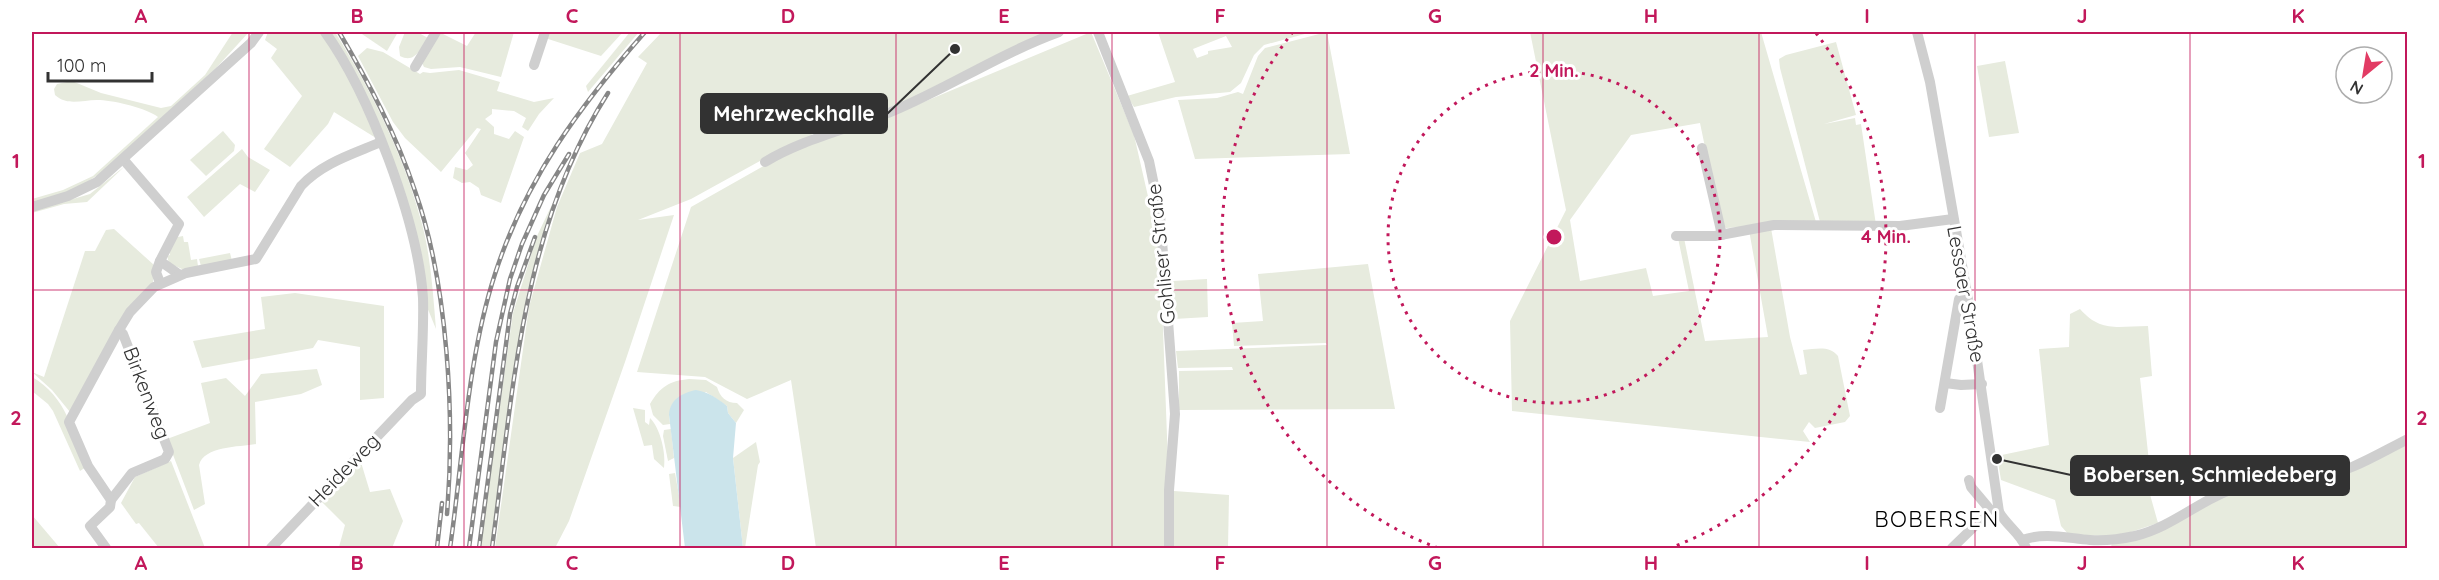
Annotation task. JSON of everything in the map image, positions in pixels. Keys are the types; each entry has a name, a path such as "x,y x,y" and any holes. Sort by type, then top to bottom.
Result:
{"street":[{"path":"32,207 68,196 97,182 251,43 259,32"},
{"path":"106,549 90,526 111,507 111,500 88,465 69,422 119,330 141,300 160,283 180,274 256,259 260,256 301,186 309,177 332,163 381,142 351,75 325,32"},
{"path":"415,67 436,32"},
{"path":"534,65 545,32"},
{"path":"765,162 783,151 824,134 893,111 994,60 1059,32"},
{"name":"Gohliser Straße","path":"1098,32 1149,161 1161,228 1175,414 1169,490 1169,549"},
{"name":"Lessaer Straße","path":"1917,32 1930,82 1982,384 1996,512"},
{"name":"Heideweg","path":"271,549 411,400 421,394 423,297 417,257 402,200 381,142"},
{"path":"1702,148 1722,235"},
{"path":"123,159 179,224 156,272 160,283"},
{"path":"1676,236 1722,235 1774,225 1892,226 1953,219"},
{"path":"160,261 180,274"},
{"path":"1940,408 1959,299 1967,295"},
{"name":"Birkenweg","path":"111,500 132,473 165,459 169,452 123,334 119,330"},
{"path":"1945,383 1982,384"},
{"path":"1969,480 1971,488 2024,544 2038,535 2092,540 2137,535 2156,529 2207,500 2255,483 2314,479 2335,474 2408,439"},
{"path":"1952,549 1986,515 1996,512"}],"shaded area":[{"path":"233,32 249,32 216,68 101,173 76,189 32,203 32,199 63,190 93,176 158,117 139,108 114,102 65,101 55,95 54,89 57,84 72,81 101,93 161,108 171,106 205,75"},
{"path":"268,32 319,32 344,67 376,138 334,112 328,124 290,167 264,149 302,96 271,58 277,49 265,40"},
{"path":"330,32 335,32 362,78 386,125 415,198 425,237 436,329 427,307 404,199"},
{"path":"359,32 398,32 387,51"},
{"path":"405,32 417,32 428,38 417,54 410,58 400,56 399,47"},
{"path":"439,32 467,46 476,32 514,32 501,77 460,67 431,69 424,67 422,63"},
{"path":"547,32 623,32 601,56 545,38"},
{"path":"630,32 639,32 588,92 586,86"},
{"path":"662,32 1048,32 902,102 872,114 810,132 817,142 883,119 1091,32 1134,135 1160,249 1169,490 1166,548 816,548 791,380 747,399 705,377 637,372 691,207 769,163 767,157 691,199 638,220 674,215 569,521 555,548 495,548 529,307 557,207 580,153 602,144 647,63 638,57"},
{"path":"1158,32 1312,32 1264,45 1254,55 1241,83 1230,92 1176,97 1134,107 1127,96 1175,82","holes":["1226,36 1232,47 1208,51 1208,54 1197,58 1193,49"]},
{"path":"1327,32 1350,154 1195,159 1178,100 1217,98 1238,92 1243,94 1258,56 1265,48"},
{"path":"1530,32 1761,32 1816,222 1726,228 1721,224 1700,123 1631,135 1570,220 1580,281 1646,268 1653,296 1689,291 1678,238 1684,238 1705,341 1768,337 1749,230 1771,228 1790,337 1800,375 1807,374 1803,350 1826,349 1838,356 1850,416 1845,422 1815,428 1809,422 1803,431 1810,442 1512,411 1510,321 1566,210"},
{"path":"1836,42 1856,115 1824,124 1855,118 1856,125 1861,124 1876,225 1820,222 1780,68 1779,59 1786,55"},
{"path":"367,48 383,52 420,74 459,70 500,82 497,91 534,102 554,98 539,114 528,131 522,127 526,118 514,111 492,109 492,114 485,119 494,127 494,134 509,139 515,131 524,137 501,203 481,195 479,188 470,182 462,183 453,178 455,167 467,170 473,165 465,153 481,129 477,128 441,172 405,138 393,122 358,56"},
{"path":"2005,61 2019,133 1989,137 1977,66"},
{"path":"223,131 235,145 234,151 206,176 190,160"},
{"path":"242,149 248,157 270,170 255,192 240,184 204,217 187,197"},
{"path":"125,166 87,202 64,204 32,213 32,211 90,194"},
{"path":"558,192 547,220 527,293 490,548 480,548 513,313 537,236"},
{"path":"114,229 154,265 153,282 70,412 52,390 32,372 44,377 85,251 95,251 106,230"},
{"path":"183,236 184,242 188,242 191,260 197,259 198,266 184,270 169,263 167,256 170,255 168,246 173,238"},
{"path":"230,253 232,261 201,266 199,259"},
{"path":"1368,264 1395,409 1179,410 1179,371 1233,370 1232,367 1178,368 1176,351 1327,345 1326,343 1234,346 1232,323 1263,321 1258,274"},
{"path":"1207,279 1208,317 1174,319 1173,281"},
{"path":"295,293 384,306 384,398 360,400 360,347 318,340 313,348 202,368 193,341 265,329 261,297"},
{"path":"2080,309 2095,322 2103,325 2148,326 2152,376 2140,378 2152,490 2149,491 2158,523 2119,536 2069,535 2061,526 2055,500 2001,480 1997,456 2049,445 2039,349 2069,347 2070,314"},
{"path":"317,369 322,385 301,394 255,402 256,444 223,448 202,459 199,465 205,504 194,510 167,439 210,423 201,383 226,378 245,396 261,374"},
{"path":"32,377 53,394 67,416 86,467 80,471 53,411 32,391"},
{"path":"706,380 717,387 724,399 737,403 744,410 736,423 728,413 727,406 706,392 669,415 670,424 663,425 653,415 650,404 666,386 676,381"},
{"path":"633,408 645,410 645,422 649,425 650,418 657,428 663,449 664,468 654,459 652,445 644,446"},
{"path":"671,429 674,458 668,461 663,436 664,430"},
{"path":"2407,441 2407,548 2111,548 2112,541 2136,537 2238,489 2286,483 2304,493 2312,492 2315,481"},
{"path":"756,442 760,462 745,548 743,548 733,458"},
{"path":"360,459 370,492 390,489 403,521 392,548 331,548 339,547 345,525 320,500"},
{"path":"171,461 205,548 159,548 139,523 136,524 121,503 135,477"},
{"path":"675,473 681,507 673,506 669,474"},
{"path":"1174,491 1229,495 1228,548 1173,548"},
{"path":"32,515 60,548 32,548"}],"water":[{"path":"696,390 712,396 727,406 728,413 736,423 733,458 743,548 685,548 669,415 674,401"}],"railway":[{"path":"339,32 391,129 415,191 435,267 442,308 449,394 447,514"},
{"path":"450,548 478,341 495,274 508,239 522,206 557,145 598,88 645,32"},
{"path":"492,548 515,372 525,313 539,256 556,200 579,145 608,93"},
{"path":"469,548 496,342 510,279 522,244 544,195 569,154"},
{"path":"479,548 510,314 535,237"},
{"path":"437,548 442,503"}],"place":[{"name":"Mehrzweckhalle","path":"955,49"},
{"name":"Bobersen, Schmiedeberg","path":"1997,459"}],"district":[{"name":"BOBERSEN","path":"1937,519"}]}
